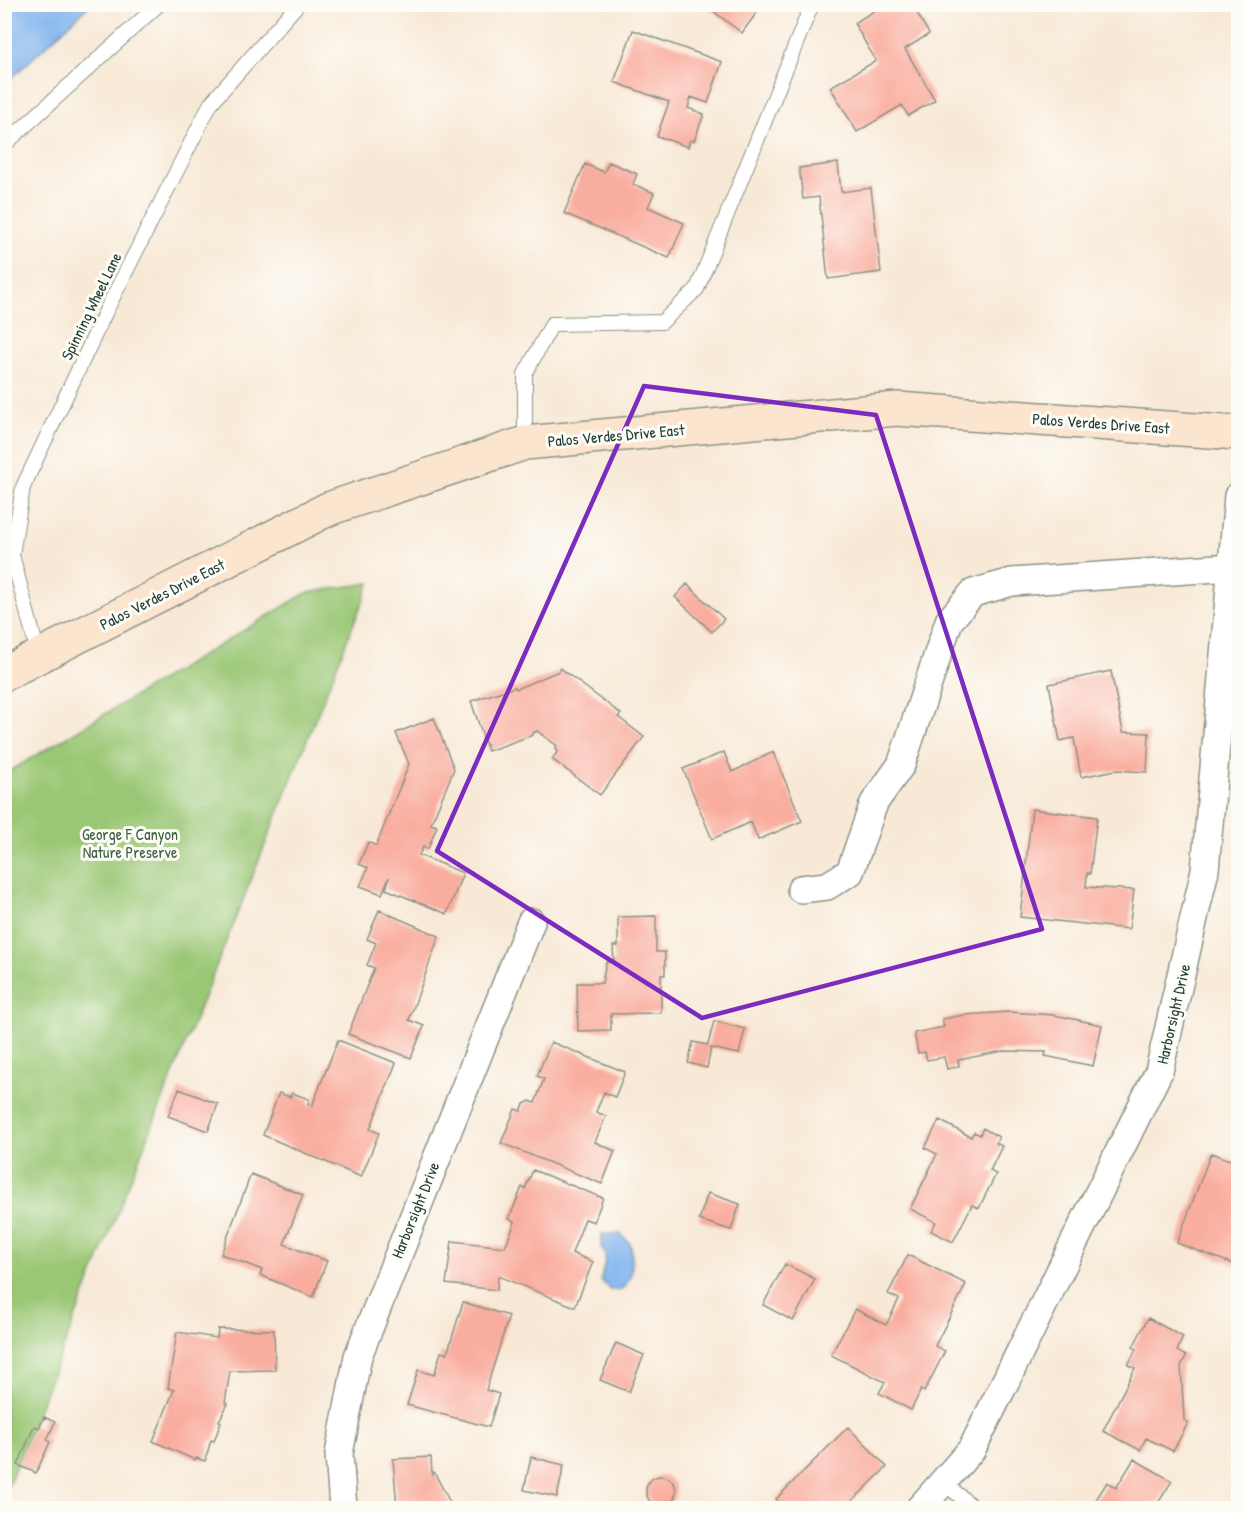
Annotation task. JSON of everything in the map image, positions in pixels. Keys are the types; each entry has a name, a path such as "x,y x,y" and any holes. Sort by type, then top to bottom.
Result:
{"main road":[{"name":"Palos Verdes Drive East","path":"4,674 328,509 525,443 897,409 1239,433"},
{"name":"Palos Verdes Drive East","path":"4,681 39,657"}],"street":[{"name":"Harborsight Drive","path":"920,1509 972,1449 1160,1071 1205,870 1239,496"},
{"path":"801,889 827,886 850,872 874,803 901,765 949,621 973,593 1012,582 1232,567"},
{"name":"Harborsight Drive","path":"343,1509 339,1455 357,1356 531,922"}],"lane":[{"path":"4,145 159,4"},
{"name":"Spinning Wheel Lane","path":"39,657 12,555 23,487 106,311 212,104 298,4"},
{"path":"525,443 525,374 552,324 662,322 697,289 812,4"},
{"path":"943,1482 974,1509"}],"highlighted area":[{"path":"644,386 876,415 1042,929 702,1018 437,851"}],"green space":[{"name":"George F Canyon Nature Preserve","path":"370,583 5,1493 5,774 306,593"}],"water":[{"path":"5,4 90,4 90,5 5,84"},
{"path":"602,1234 621,1234 631,1245 630,1276 620,1290 610,1290 601,1280 606,1255 601,1247"}],"building":[{"path":"763,4 742,33 713,11 695,5"},
{"path":"877,4 912,4 929,34 905,49 935,100 908,116 902,105 857,132 830,87 876,61 854,23 879,8"},
{"path":"633,30 722,62 708,103 691,97 688,108 704,114 694,141 690,140 688,147 657,136 669,102 614,82"},
{"path":"609,162 637,174 633,184 654,193 648,207 684,223 669,258 564,213 585,164 604,172"},
{"path":"838,163 841,192 871,188 881,272 828,279 819,197 803,199 799,168"},
{"path":"687,584 724,619 712,632 675,597"},
{"path":"560,668 621,714 618,717 644,737 600,795 552,759 558,751 555,749 557,746 537,731 533,735 488,751 471,701 515,687 516,689 559,671"},
{"path":"1111,671 1123,732 1149,733 1147,772 1116,770 1081,777 1074,738 1060,741 1049,684"},
{"path":"434,718 454,769 431,824 437,826 428,849 423,847 419,855 463,873 447,914 386,889 389,877 382,894 360,886 368,868 359,864 368,842 376,846 409,764 396,733"},
{"path":"724,752 732,772 773,752 802,821 758,840 751,822 712,839 683,769"},
{"path":"1032,809 1097,817 1090,874 1087,873 1086,887 1134,890 1129,929 1020,917"},
{"path":"379,910 439,936 409,1020 424,1026 411,1058 348,1034 374,968 367,965 376,943 367,939"},
{"path":"656,916 656,952 665,952 665,975 661,975 661,1013 611,1014 611,1030 578,1031 577,983 602,983 606,962 614,962 613,946 618,946 618,917"},
{"path":"1008,1012 1054,1015 1102,1025 1093,1066 1045,1056 1046,1052 1003,1051 958,1060 959,1066 947,1069 944,1057 927,1060 925,1052 918,1053 914,1033 944,1027 942,1019"},
{"path":"714,1021 745,1029 739,1054 711,1048 707,1068 688,1063 693,1042 708,1045"},
{"path":"338,1040 396,1063 370,1129 379,1133 361,1177 263,1135 279,1093 290,1097 292,1093 309,1099 308,1105 312,1106"},
{"path":"551,1042 625,1072 615,1097 604,1092 596,1112 606,1116 595,1142 615,1151 602,1184 501,1143 515,1109 521,1111 524,1104 530,1101 535,1103 544,1079 537,1076"},
{"path":"179,1089 218,1104 208,1131 168,1116"},
{"path":"939,1120 971,1137 974,1132 980,1135 983,1128 999,1137 996,1143 1002,1146 990,1171 996,1174 979,1208 972,1205 953,1242 931,1231 936,1222 910,1209 937,1154 925,1148"},
{"path":"1211,1153 1238,1163 1238,1256 1236,1265 1177,1243"},
{"path":"533,1170 603,1198 594,1222 585,1219 572,1253 593,1262 575,1307 498,1276 497,1290 446,1284 452,1241 505,1247 515,1222 509,1219 522,1187 525,1189"},
{"path":"251,1174 303,1195 284,1244 327,1261 313,1297 260,1275 262,1270 221,1254"},
{"path":"708,1193 740,1204 731,1230 699,1220"},
{"path":"908,1255 966,1284 935,1346 945,1351 924,1392 921,1390 911,1410 879,1393 885,1382 831,1355 855,1309 886,1325 899,1299 888,1294"},
{"path":"785,1264 815,1279 793,1321 763,1305"},
{"path":"463,1302 509,1316 486,1390 499,1394 489,1427 407,1405 418,1370 434,1375 441,1352 447,1354"},
{"path":"1148,1318 1183,1337 1177,1351 1186,1356 1181,1366 1184,1420 1188,1423 1173,1451 1146,1438 1140,1450 1103,1431 1135,1368 1128,1365 1136,1349 1133,1347"},
{"path":"218,1329 274,1330 275,1370 230,1371 225,1403 228,1404 219,1421 221,1422 214,1441 211,1440 205,1461 196,1458 195,1460 153,1441 174,1390 168,1388 177,1332 217,1338"},
{"path":"616,1343 644,1355 629,1392 600,1380"},
{"path":"44,1417 55,1422 47,1440 50,1442 36,1473 18,1465 34,1426 39,1428"},
{"path":"848,1427 887,1467 845,1508 786,1508 776,1499"},
{"path":"431,1457 432,1474 434,1472 453,1508 397,1508 393,1459"},
{"path":"531,1457 564,1465 557,1497 524,1490"},
{"path":"1134,1459 1172,1481 1155,1508 1091,1508 1107,1482 1116,1488"},
{"path":"661,1476 672,1480 676,1491 672,1502 661,1506 650,1502 646,1491 650,1480"}]}
